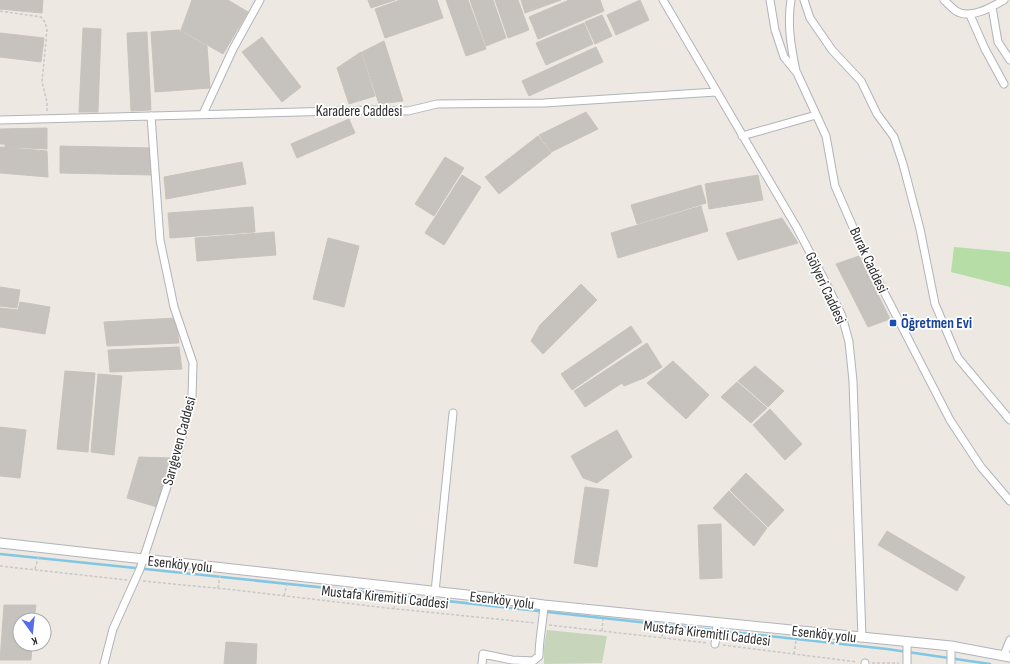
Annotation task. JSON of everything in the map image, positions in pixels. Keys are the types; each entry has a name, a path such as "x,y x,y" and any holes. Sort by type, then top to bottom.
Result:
{"street":[{"path":"203,114 233,49 260,0"},
{"name":"Gölyeri Caddesi","path":"663,0 797,228 842,316 849,342 853,381 862,638"},
{"name":"Burak Caddesi","path":"770,0 775,30 784,57 797,73 826,136 835,186 869,263 950,420 981,467 1010,501"},
{"path":"791,0 789,13 790,44 797,73"},
{"path":"804,0 810,18 832,50 861,81 877,114 894,137 903,164 920,229 935,304 958,358 1010,420"},
{"path":"944,0 957,12 970,14 992,7 1004,0"},
{"path":"992,7 998,42 1010,60"},
{"path":"970,14 984,49 1004,84"},
{"name":"Karadere Caddesi","path":"0,120 374,110 408,112 437,104 544,103 716,92"},
{"path":"742,136 816,115"},
{"name":"Sarıgeven Caddesi","path":"104,664 113,629 141,564 178,453 192,397 193,363 174,307 160,240 151,116"},
{"path":"435,592 453,413"},
{"name":"Esenköy yolu","path":"0,543 141,564 435,592 544,606 717,625 862,638 907,645 1008,656"},
{"path":"482,664 483,654 512,660 533,661 539,656 539,639 543,624 544,606"},
{"path":"716,644 717,625"},
{"path":"1008,656 1010,640"},
{"path":"907,645 907,660"},
{"path":"951,650 951,663"}],"path":[{"path":"0,11 41,17 45,22 46,30 42,82 47,102 47,118"},
{"path":"34,569 40,554"},
{"name":"Mustafa Kiremitli Caddesi","path":"0,566 218,588 394,609 662,637 865,663 907,660"},
{"path":"218,588 219,580"},
{"path":"284,596 286,587"},
{"path":"394,609 395,599"},
{"path":"602,631 603,622"},
{"path":"662,637 663,628"},
{"path":"794,654 796,643"}],"green space":[{"path":"954,247 1010,252 1010,287 951,272"},
{"path":"547,630 607,636 602,663 544,664 544,647"}],"building":[{"path":"0,0 43,0 42,13 0,9"},
{"path":"192,0 228,0 248,12 223,54 181,30"},
{"path":"368,0 395,0 371,8"},
{"path":"400,0 437,0 443,18 385,38 375,9"},
{"path":"446,0 468,0 486,49 466,56"},
{"path":"470,0 493,0 506,38 486,46"},
{"path":"495,0 518,0 529,30 508,38"},
{"path":"521,0 561,0 525,13"},
{"path":"569,0 593,0 533,26 529,17"},
{"path":"593,0 600,0 604,11 538,39 533,26"},
{"path":"640,0 649,20 616,35 607,15"},
{"path":"602,15 612,36 595,44 585,22"},
{"path":"584,23 593,44 546,65 536,43"},
{"path":"83,28 101,29 98,112 79,112"},
{"path":"179,30 207,46 210,88 155,92 151,32"},
{"path":"147,32 151,110 131,111 127,33"},
{"path":"0,33 44,38 41,62 0,57"},
{"path":"262,37 301,87 282,102 242,52"},
{"path":"384,41 403,101 379,104 362,52"},
{"path":"596,47 603,62 529,96 522,81"},
{"path":"361,52 375,96 349,104 337,68"},
{"path":"586,112 598,129 551,152 539,135"},
{"path":"349,119 355,133 297,158 291,144"},
{"path":"47,128 47,149 5,147 5,144 0,144 0,129"},
{"path":"538,136 551,153 499,194 485,177"},
{"path":"60,146 153,148 152,175 60,173"},
{"path":"0,147 47,151 48,177 0,173"},
{"path":"445,157 464,168 434,216 415,204"},
{"path":"242,162 246,184 166,199 164,177"},
{"path":"462,175 481,187 444,245 425,233"},
{"path":"758,175 763,200 709,209 705,184"},
{"path":"701,185 706,203 637,224 631,205"},
{"path":"701,206 708,231 618,258 611,233"},
{"path":"253,207 255,232 170,238 168,213"},
{"path":"782,218 798,243 738,260 726,233"},
{"path":"274,232 276,255 197,261 195,238"},
{"path":"328,238 359,246 344,307 313,299"},
{"path":"859,256 890,319 868,327 836,264"},
{"path":"581,284 597,300 543,354 531,341 540,325"},
{"path":"0,287 20,290 17,308 0,306"},
{"path":"20,302 50,307 45,334 0,327 0,308 18,310"},
{"path":"176,318 179,343 107,346 104,322"},
{"path":"631,326 642,342 572,390 561,374"},
{"path":"647,343 662,367 644,378 624,386 622,383 585,407 574,391"},
{"path":"179,347 182,369 110,372 108,350"},
{"path":"673,361 709,395 686,419 647,383"},
{"path":"755,366 784,391 768,407 738,381"},
{"path":"65,371 95,373 88,452 57,449"},
{"path":"98,374 122,376 114,455 91,452"},
{"path":"737,382 767,408 751,423 721,397"},
{"path":"770,409 802,444 785,460 753,425"},
{"path":"0,427 26,430 20,478 0,476"},
{"path":"617,430 632,457 597,483 583,478 571,456"},
{"path":"139,457 171,458 157,507 127,498"},
{"path":"746,473 784,510 768,527 730,490"},
{"path":"585,487 609,490 597,567 574,563"},
{"path":"729,491 767,528 754,546 713,508"},
{"path":"721,524 722,578 700,579 698,525"},
{"path":"887,531 965,577 957,591 878,545"},
{"path":"4,605 36,605 35,612 12,612 12,652 32,652 31,660 0,660"},
{"path":"226,642 257,644 256,664 224,664"}],"waterway":[{"path":"0,554 887,649 990,664"}],"place":[{"name":"Öğretmen Evi","path":"893,323"}]}
